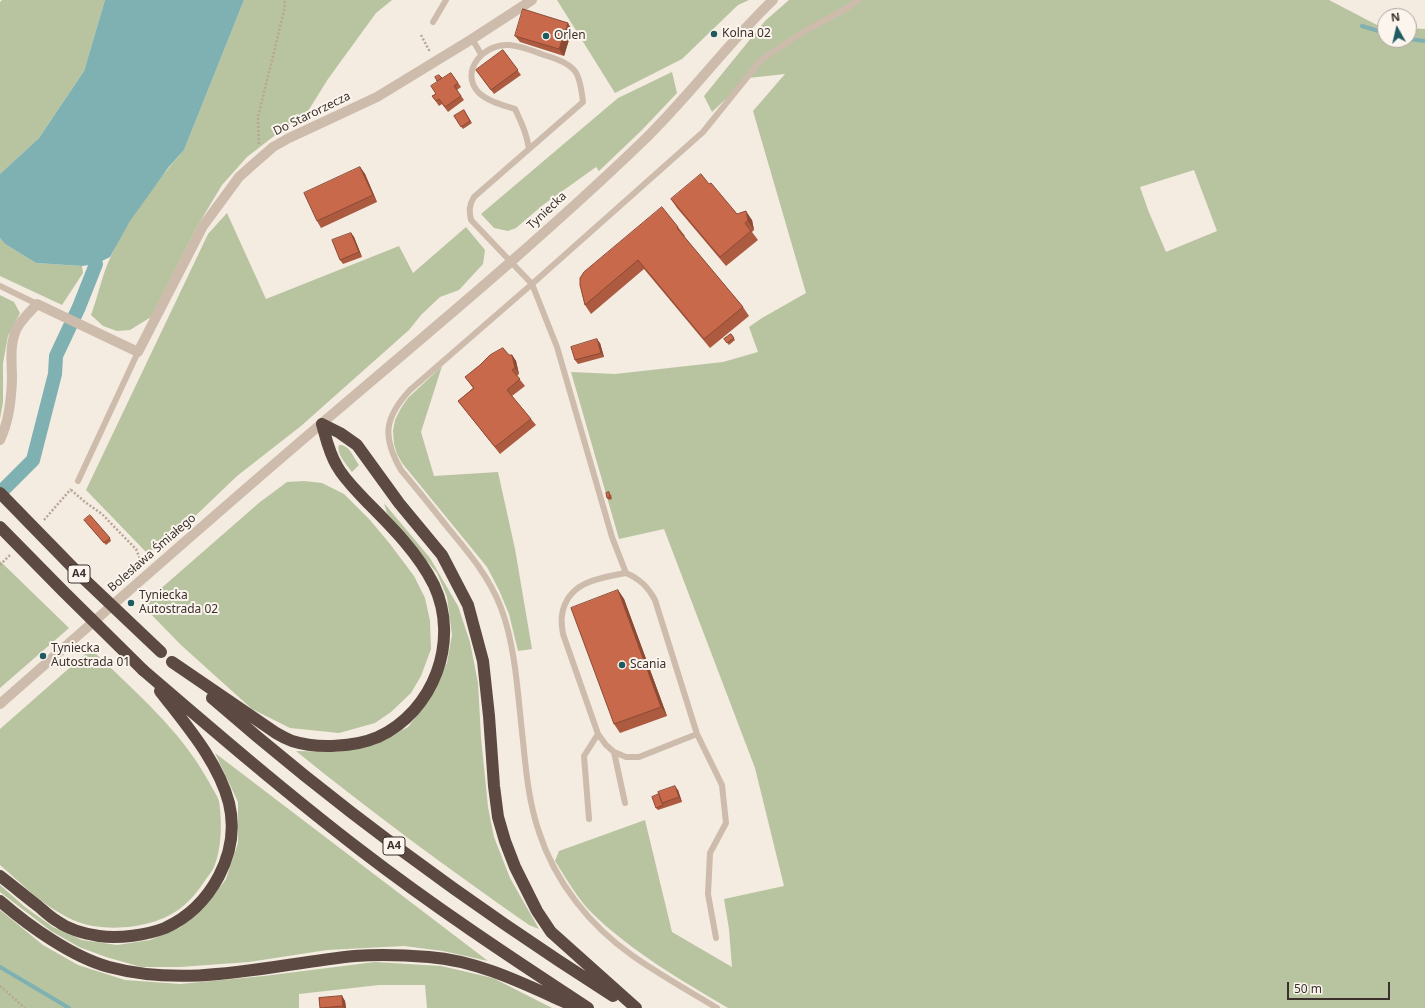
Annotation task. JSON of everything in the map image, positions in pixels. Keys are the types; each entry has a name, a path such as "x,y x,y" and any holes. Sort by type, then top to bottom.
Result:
{"highway":[{"path":"172,662 276,733 293,741 312,745 347,745 378,736 398,725 418,706 431,686 441,660 445,630 442,609 434,586 415,555 393,528 347,480 337,467 322,424"},
{"path":"322,424 340,433 357,445 399,503 442,556 455,580 468,605 483,661 498,817 515,867 537,911 551,932 636,1008"},
{"name":"A4","path":"0,493 83,578 161,652 294,768 376,833 443,882 566,966 632,1008"},
{"name":"A4","path":"0,527 143,670 234,748 360,850 472,931 588,1008"},
{"path":"0,876 57,922 100,936 133,936 164,928 180,919 196,907 213,886 219,877 227,857 232,832 229,805 222,781 188,728 143,670"},
{"path":"0,901 17,916 56,942 79,955 108,967 140,974 171,977 205,975 248,971 356,956 392,955 430,957 453,961 494,972 578,1008"}],"street":[{"name":"Do Starorzecza","path":"138,352 203,226 239,178 259,158 273,147 289,138 377,97 472,40 532,0"},
{"name":"Tyniecka","path":"322,424 511,262 646,138 663,121 749,23 773,0"},
{"path":"0,440 8,416 12,380 12,346 18,328 37,304 138,352"},
{"name":"Bolesława Śmiałego","path":"0,704 322,424"}],"lane":[{"path":"433,22 446,0"},
{"path":"717,1008 632,956 609,937 590,918 564,886 547,853 533,811 526,772 512,648 508,627 502,609 484,575 454,535 401,470 389,444 388,431 391,417 399,402 435,367 532,284 703,132 760,60 803,32 849,7 858,0"},
{"path":"472,40 482,54"},
{"path":"529,149 528,140 515,109 487,100 478,92 474,85 471,73 473,66 482,54 496,47 509,45 560,60 575,70 581,87 583,102 474,197 469,209 471,220 532,284 557,347 612,537 626,573"},
{"path":"0,286 37,304"},
{"path":"78,481 138,352"},
{"path":"697,734 639,757 626,757 614,752 606,745 598,734 563,634 561,616 566,602 578,588 594,579 626,573 636,577 644,584 655,600 697,734 722,785 726,823 710,853 708,894 716,938"},
{"path":"589,818 584,756 598,734"},
{"path":"614,752 625,803"}],"path":[{"path":"259,158 258,117 284,11 285,0"},
{"path":"422,35 431,55"},
{"path":"71,490 102,514 136,549 139,559 148,575"},
{"path":"0,986 24,1008"}],"green space":[{"path":"2,0 105,0 84,71 39,138 0,174 0,2"},
{"path":"244,0 392,0 376,13 328,79 305,116 287,126 247,157 222,185 198,225 151,317 130,330 117,331 103,326 91,315 108,263 134,214 184,150"},
{"path":"557,0 749,0 738,5 682,59 615,93"},
{"path":"789,0 1329,0 1377,25 1377,48 1417,48 1417,28 1425,29 1425,1008 728,1008 640,953 607,927 581,901 555,861 559,851 645,820 672,932 732,967 729,929 724,899 784,886 755,768 664,529 619,539 571,372 615,374 723,362 758,352 749,327 806,293 753,111 785,74 748,78 712,112 704,96 765,21","holes":["1194,170 1217,231 1166,252 1140,187"]},
{"path":"672,72 677,93 642,130 599,171 596,167 543,205 516,228 508,231 494,228 481,214 618,98"},
{"path":"227,213 266,299 399,246 413,273 466,227 485,250 483,264 459,290 440,297 421,315 409,330 301,426 237,476 164,546 146,552 86,490 208,234"},
{"path":"0,238 5,244 36,263 82,266 83,273 62,305 0,276"},
{"path":"0,295 14,302 20,313 8,336 3,363 3,402 0,419"},
{"path":"442,366 421,432 434,476 498,472 515,549 532,649 518,651 509,614 487,567 402,463 397,454 394,444 393,431 395,420 401,408 408,398"},
{"path":"339,445 343,445 348,449 359,465 352,472 340,456 338,448"},
{"path":"304,481 322,483 344,494 370,520 414,576 425,598 430,621 431,649 421,676 411,693 391,712 375,723 339,733 290,728 252,709 181,645 142,605 260,502 287,482"},
{"path":"384,503 430,558 458,606 470,642 478,683 481,737 488,807 494,837 510,878 539,929 529,925 440,861 296,751 336,752 374,745 408,727 427,702 447,663 452,635 447,597 437,573 387,513"},
{"path":"0,561 69,628 0,688"},
{"path":"91,649 155,711 185,745 198,763 219,801 221,817 220,843 217,860 211,873 191,899 182,907 172,914 146,924 117,928 78,922 57,911 37,897 0,865 0,729"},
{"path":"215,753 488,961 443,951 404,946 327,950 249,962 180,967 141,967 106,957 79,947 51,931 0,892 0,885 25,907 53,927 82,940 117,945 150,940 179,928 208,903 226,879 238,843 238,802"},
{"path":"0,910 43,945 78,965 125,980 180,984 264,976 375,962 441,966 493,978 552,1008 427,1008 425,985 379,985 299,994 299,1008 0,1008"}],"water":[{"path":"105,0 244,0 184,150 168,168 130,221 110,257 96,264 82,266 36,263 5,244 0,238 0,174 39,138 84,71"}],"building":[{"name":"Orlen","path":"523,9 568,23 559,49 515,36"},
{"path":"503,50 518,70 491,90 476,70"},
{"path":"451,73 458,83 454,86 461,96 445,107 439,99 436,101 432,96 436,94 431,86"},
{"path":"439,75 442,78 437,81 435,77"},
{"path":"464,110 470,121 461,127 454,116"},
{"path":"360,167 373,195 317,221 304,193"},
{"path":"701,174 709,184 711,183 737,214 746,211 748,221 745,223 751,231 720,257 671,199"},
{"path":"662,207 678,227 677,228 743,307 704,339 638,260 585,305 580,285 580,278 584,272"},
{"path":"351,233 359,252 340,260 332,240"},
{"path":"731,334 734,338 727,343 724,339"},
{"path":"597,339 601,353 575,360 571,347"},
{"path":"503,348 509,355 512,355 515,368 512,370 520,379 507,390 531,419 495,447 458,401 474,388 465,377 490,355"},
{"path":"609,492 610,497 607,498 606,493"},
{"path":"90,515 110,538 104,543 84,520"},
{"name":"Scania","path":"618,590 661,707 614,724 571,608"},
{"path":"675,786 679,797 662,803 658,792"},
{"path":"659,794 663,805 656,808 652,797"},
{"path":"342,996 343,1006 320,1008 319,998"}],"waterway":[{"path":"1362,26 1377,31"},
{"path":"1417,40 1425,41"},
{"path":"0,493 33,460 55,374 56,356 79,307 96,264"},
{"path":"0,967 69,1008"}],"place":[{"name":"Kolna 02","path":"714,34"},
{"name":"Orlen","path":"546,36"},
{"name":"Tyniecka Autostrada 02","path":"131,603"},
{"name":"Tyniecka Autostrada 01","path":"43,656"},
{"name":"Scania","path":"622,665"}]}
